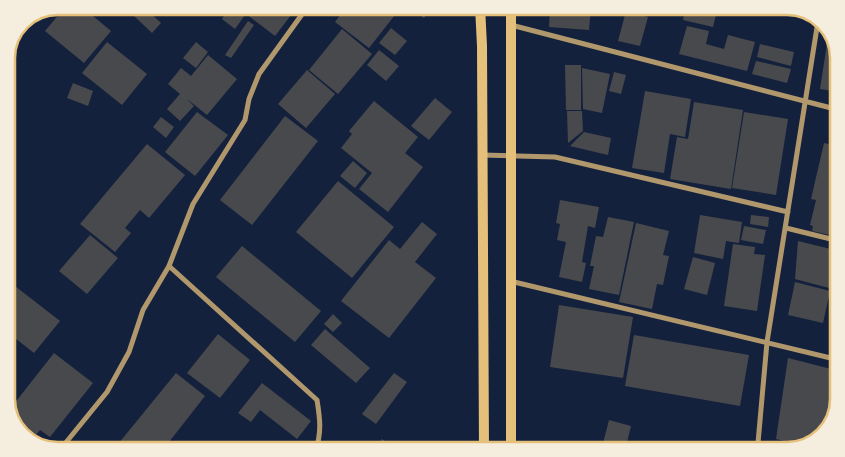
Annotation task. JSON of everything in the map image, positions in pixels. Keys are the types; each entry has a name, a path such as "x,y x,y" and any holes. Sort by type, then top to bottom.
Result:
{"main road":[{"path":"480,15 484,442"},
{"path":"511,15 511,442"}],"street":[{"path":"66,442 107,392 129,352 143,310 169,266 193,204 245,120 249,99 259,74 302,15"},
{"path":"511,25 830,108"},
{"path":"758,442 767,342 817,28"},
{"path":"482,155 555,157 788,212"},
{"path":"786,228 830,240"},
{"path":"169,266 317,400 321,420 318,442"},
{"path":"510,281 830,358"}],"building":[{"path":"58,15 92,15 111,31 84,63 45,31"},
{"path":"133,15 153,15 161,23 152,33"},
{"path":"224,15 245,15 235,29 222,19"},
{"path":"247,15 291,15 275,36"},
{"path":"340,15 395,15 369,48 335,22"},
{"path":"550,15 590,15 589,30 549,27"},
{"path":"625,15 648,17 640,46 618,41"},
{"path":"684,15 716,15 713,27 683,20"},
{"path":"248,21 254,25 231,58 225,55"},
{"path":"687,26 709,31 706,44 724,49 728,35 755,42 747,71 679,54"},
{"path":"391,28 407,41 395,55 379,43"},
{"path":"342,29 372,54 338,94 309,70"},
{"path":"107,42 147,74 122,105 82,73"},
{"path":"196,42 208,52 196,68 183,58"},
{"path":"827,42 830,55 830,91 820,89"},
{"path":"760,44 794,52 791,66 757,57"},
{"path":"379,50 399,66 386,81 367,65"},
{"path":"208,55 237,79 207,115 187,99 194,106 180,121 167,109 180,94 168,84 181,68 191,76"},
{"path":"756,61 791,69 787,83 752,74"},
{"path":"565,65 581,65 581,110 566,110"},
{"path":"582,68 610,74 602,113 583,109"},
{"path":"307,70 335,94 306,128 278,104"},
{"path":"614,72 626,75 621,94 609,91"},
{"path":"73,83 93,91 88,106 67,98"},
{"path":"645,91 691,99 685,137 670,134 664,173 632,168"},
{"path":"435,98 452,112 429,140 411,126"},
{"path":"374,101 418,137 405,153 423,167 388,212 359,189 372,173 341,148 352,134 349,131"},
{"path":"694,102 743,110 731,189 670,179 677,137 688,139"},
{"path":"567,111 582,111 583,131 568,143"},
{"path":"197,112 228,135 195,176 165,152"},
{"path":"744,112 788,119 776,195 732,188"},
{"path":"285,116 318,141 252,225 220,200"},
{"path":"161,117 174,127 166,138 153,127"},
{"path":"584,132 611,138 608,155 570,146"},
{"path":"824,143 830,144 830,235 812,231 813,226 810,225 816,200 811,199"},
{"path":"147,144 185,175 149,218 140,210 125,228 131,233 115,252 80,224"},
{"path":"353,161 367,173 355,188 340,176"},
{"path":"338,181 394,227 352,278 296,232"},
{"path":"560,200 599,207 595,228 588,226 582,262 586,263 582,282 559,277 566,242 557,240 560,224 556,223"},
{"path":"700,215 742,222 739,243 726,241 723,259 694,253"},
{"path":"751,215 769,217 768,227 750,224"},
{"path":"608,217 634,222 619,295 589,289 594,266 590,266 596,236 603,237"},
{"path":"422,222 437,234 415,262 436,278 389,338 341,301 389,240 400,249"},
{"path":"636,223 669,231 663,255 669,256 663,285 657,284 652,309 619,302"},
{"path":"744,226 766,230 763,244 741,240"},
{"path":"90,235 118,258 87,294 59,271"},
{"path":"798,241 830,249 829,288 795,279"},
{"path":"733,244 755,247 754,254 765,255 757,311 724,306"},
{"path":"242,246 321,311 295,342 216,277"},
{"path":"693,257 715,263 707,295 684,289"},
{"path":"795,282 830,291 823,323 788,315"},
{"path":"15,286 60,321 34,353 15,338"},
{"path":"559,305 633,317 623,378 550,367"},
{"path":"333,314 342,323 333,332 324,324"},
{"path":"325,329 370,368 356,383 311,345"},
{"path":"218,334 250,360 220,398 187,373"},
{"path":"634,335 749,355 740,406 625,386"},
{"path":"54,353 93,383 50,437 40,430 36,435 30,431 22,423 17,413 15,403"},
{"path":"788,358 830,369 830,399 826,418 809,436 798,441 788,442 776,439"},
{"path":"176,373 205,396 169,442 120,442"},
{"path":"394,373 407,382 376,424 362,414"},
{"path":"262,383 311,421 297,439 260,410 251,422 238,413"},
{"path":"609,420 631,426 627,442 603,442"}]}
